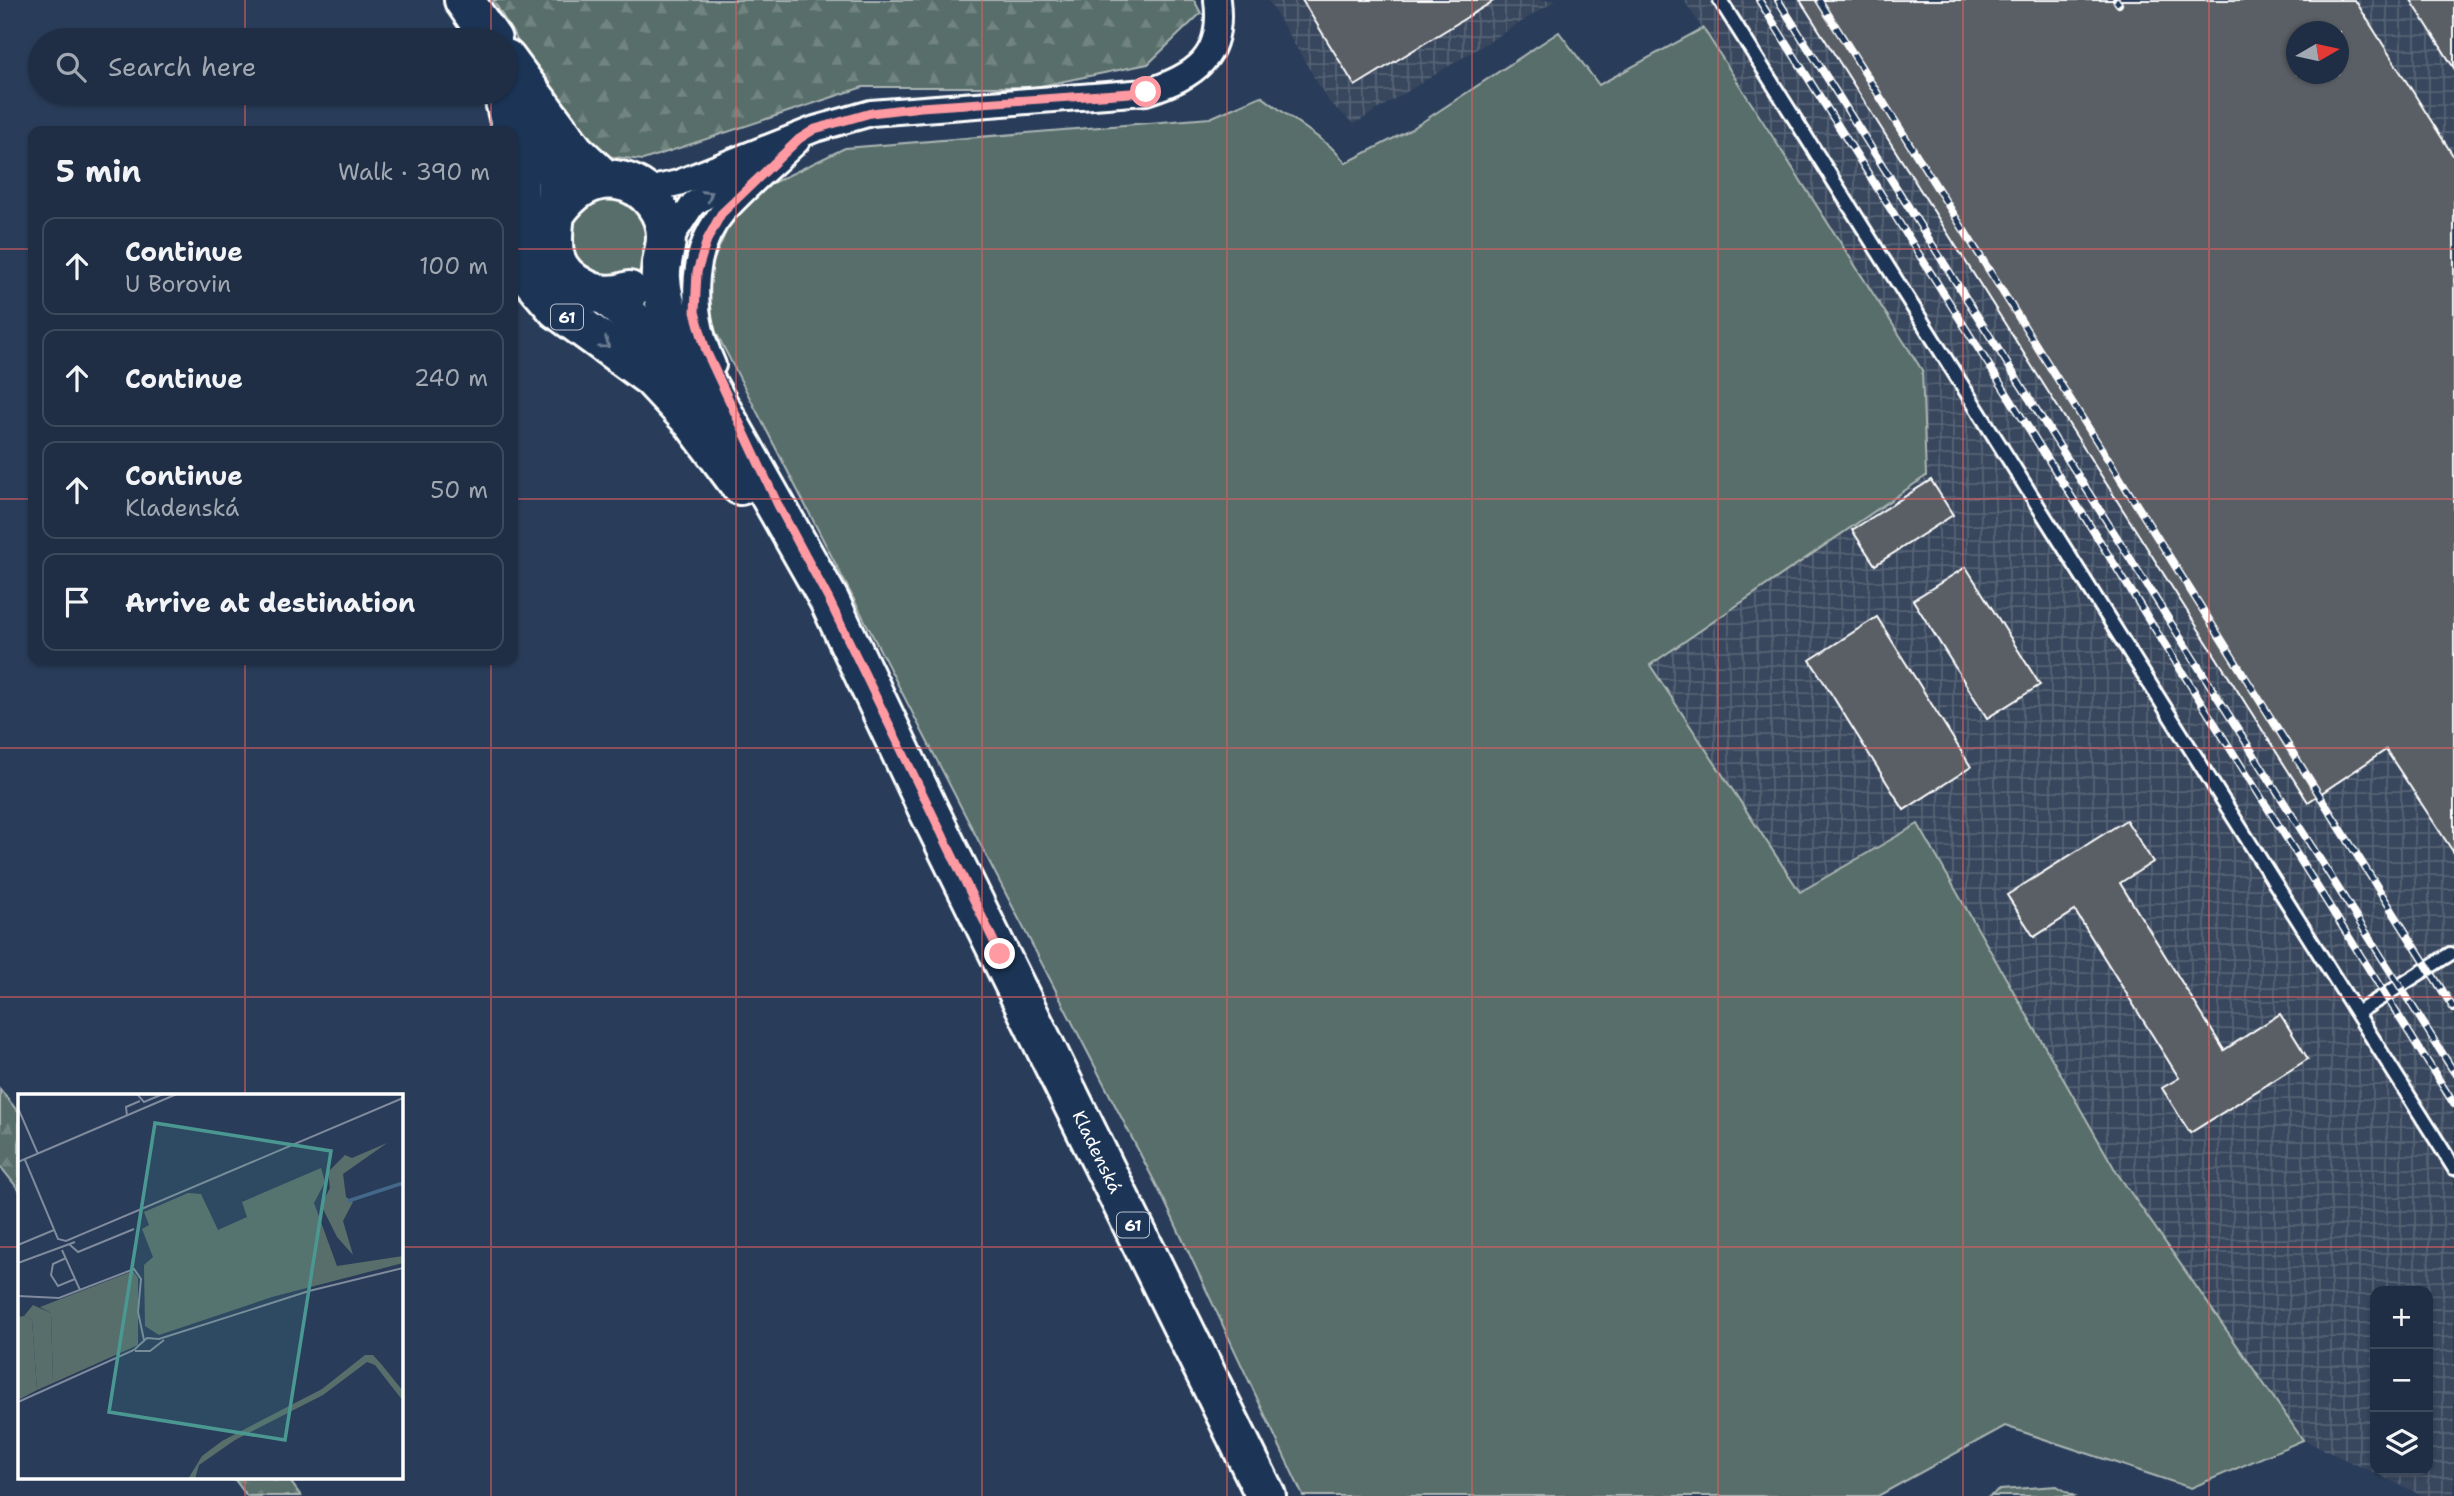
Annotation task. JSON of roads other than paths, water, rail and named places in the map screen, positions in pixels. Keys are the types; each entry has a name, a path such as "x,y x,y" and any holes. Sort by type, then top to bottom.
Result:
{"main road":[{"path":"466,2 477,28"},
{"path":"466,2 482,28"},
{"path":"518,75 575,152 604,179"},
{"name":"61","path":"518,94 546,145 556,176 557,211 551,243 563,273 583,288 606,295 635,319 662,350 927,807"},
{"name":"61","path":"506,105 511,126"},
{"name":"61","path":"518,175 521,249 534,282 556,309 652,378 693,422 740,485"},
{"path":"557,211 569,195 585,184 604,179 632,184 644,191"},
{"name":"61","path":"644,191 662,216 663,298 671,321 778,505 829,600 927,807"},
{"name":"61","path":"606,295 639,287 663,254"},
{"name":"Kladenská","path":"927,807 1266,1496"}],"street":[{"path":"644,191 678,183 871,113 1158,89 1181,81 1201,66 1212,48 1220,23 1217,0"},
{"path":"663,254 692,204 807,134"},
{"path":"778,505 706,351 695,312 697,272 707,240 721,214 807,134"}],"lane":[{"path":"1720,0 2454,1168"},
{"path":"2357,1013 2450,954"}],"railway":[{"path":"1759,0 2454,1104"},
{"path":"1778,0 2454,1072"},
{"path":"1819,0 2454,1009"},
{"path":"2116,0 2119,4"}]}
